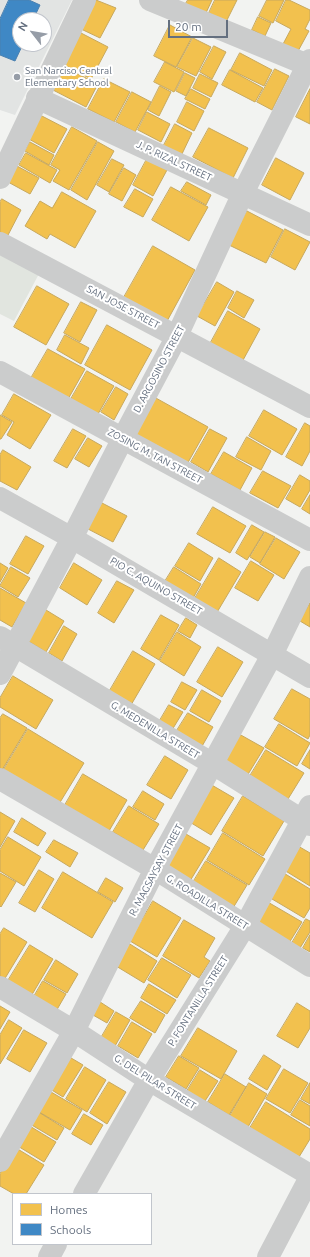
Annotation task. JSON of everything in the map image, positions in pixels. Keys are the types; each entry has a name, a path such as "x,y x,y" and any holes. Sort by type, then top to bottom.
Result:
{"street":[{"path":"0,178 85,0"},
{"path":"150,0 309,64"},
{"name":"D. ARGOSINO STREET","path":"0,674 7,642 72,538 122,438 177,336 243,193 309,64"},
{"name":"J. P. RIZAL STREET","path":"37,98 310,225"},
{"name":"SAN JOSE STREET","path":"0,243 310,407"},
{"name":"ZOSING M. TAN STREET","path":"0,372 310,540"},
{"name":"PIO C. AQUINO STREET","path":"0,498 72,538 310,677"},
{"name":"R. MAGSAYSAY STREET","path":"0,1161 74,1031 155,869 272,655 310,577"},
{"name":"G. MEDENILLA STREET","path":"7,642 212,764 307,817"},
{"name":"G. ROADILLA STREET","path":"0,779 155,869 310,966"},
{"name":"P. FONTANILLA STREET","path":"85,1193 149,1080 245,926 307,817"},
{"name":"G. DEL PILAR STREET","path":"0,987 74,1031 149,1080 310,1176"},
{"path":"268,1257 310,1176"},
{"path":"49,1257 55,1245"}],"shaded area":[{"name":"San Narciso Central Elementary School","path":"0,0 72,0 52,40 52,12 12,12 12,52 46,52 15,115 0,110"},
{"path":"0,248 41,270 14,321 0,314"}],"building: Homes":[{"path":"96,0 116,8 100,38 81,29"},
{"path":"188,0 212,0 205,15 185,5"},
{"path":"215,0 237,0 226,22 209,13"},
{"path":"267,0 284,0 273,23 259,16"},
{"path":"286,0 310,10 310,19 305,29 309,31 297,53 282,46 291,29 276,21"},
{"path":"258,17 271,23 265,36 252,30"},
{"path":"170,25 192,37 176,67 154,56"},
{"path":"81,33 108,47 91,79 64,65"},
{"path":"193,38 211,47 196,76 177,67"},
{"path":"214,46 226,52 212,79 200,72"},
{"path":"240,53 272,70 264,86 231,70"},
{"path":"165,62 184,72 174,92 154,82"},
{"path":"64,67 98,84 86,107 53,90"},
{"path":"275,69 289,76 272,110 257,102"},
{"path":"230,70 263,88 255,102 222,85"},
{"path":"185,73 195,78 186,96 176,91"},
{"path":"200,74 218,83 211,97 193,88"},
{"path":"104,79 130,92 114,122 88,109"},
{"path":"160,86 171,92 159,116 148,110"},
{"path":"191,89 210,99 205,109 185,99"},
{"path":"310,89 310,124 296,117"},
{"path":"132,92 151,102 135,132 116,122"},
{"path":"187,102 204,111 194,131 177,122"},
{"path":"147,112 170,124 161,142 138,130"},
{"path":"40,115 67,129 54,153 27,138"},
{"path":"175,124 192,133 181,156 163,147"},
{"path":"72,127 97,141 69,190 53,181 60,170 51,165"},
{"path":"209,128 248,148 233,178 193,157"},
{"path":"30,142 54,155 49,165 25,151"},
{"path":"98,142 114,151 87,200 71,190"},
{"path":"26,153 57,170 50,183 19,165"},
{"path":"276,158 304,173 290,200 262,185"},
{"path":"112,159 124,165 109,192 97,185"},
{"path":"147,159 167,170 153,196 133,185"},
{"path":"17,166 39,178 30,194 8,182"},
{"path":"124,168 136,175 122,201 109,194"},
{"path":"187,182 211,195 206,205 181,191"},
{"path":"171,187 208,207 189,241 152,220"},
{"path":"135,189 153,199 143,217 124,207"},
{"path":"62,192 96,211 75,248 50,234 47,239 25,226 40,201 52,208"},
{"path":"2,199 21,210 7,237 0,233 0,202"},
{"path":"247,211 283,230 266,263 229,245"},
{"path":"285,229 310,242 295,270 271,257"},
{"path":"153,246 195,270 166,323 123,299"},
{"path":"217,282 234,292 215,326 197,316"},
{"path":"37,286 69,304 46,345 14,327"},
{"path":"237,291 254,300 244,318 228,308"},
{"path":"81,302 97,310 80,342 64,333"},
{"path":"228,311 260,329 242,362 210,344"},
{"path":"107,325 152,350 130,390 85,365"},
{"path":"65,335 89,348 81,364 57,350"},
{"path":"48,349 85,369 67,401 30,380"},
{"path":"87,371 114,386 98,414 71,399"},
{"path":"116,387 128,394 114,420 101,412"},
{"path":"14,394 51,415 30,449 7,435 14,422 2,415"},
{"path":"154,397 208,427 186,466 132,436"},
{"path":"264,410 297,429 282,455 249,436"},
{"path":"0,415 12,422 1,439 0,439"},
{"path":"305,423 310,426 310,451 302,466 286,457"},
{"path":"73,429 86,436 67,468 54,461"},
{"path":"210,429 227,438 208,472 191,462"},
{"path":"247,437 271,451 261,470 236,457"},
{"path":"88,438 102,446 89,467 75,459"},
{"path":"3,450 31,467 17,490 0,481 0,455"},
{"path":"224,452 252,468 240,490 211,474"},
{"path":"263,471 291,486 278,508 250,493"},
{"path":"300,475 310,481 310,490 300,507 286,499"},
{"path":"310,495 310,514 302,509"},
{"path":"102,503 127,516 113,542 88,529"},
{"path":"213,507 246,526 230,553 197,534"},
{"path":"252,525 264,532 247,560 236,553"},
{"path":"265,532 275,537 260,563 250,557"},
{"path":"26,536 44,546 28,574 10,564"},
{"path":"276,538 300,552 284,579 260,564"},
{"path":"189,543 213,558 200,581 175,566"},
{"path":"219,558 241,572 216,614 194,600"},
{"path":"251,561 274,575 258,601 235,588"},
{"path":"0,563 8,568 0,582"},
{"path":"74,563 102,580 87,605 60,588"},
{"path":"11,567 30,578 18,597 0,586"},
{"path":"174,567 201,584 192,600 164,583"},
{"path":"117,581 134,590 114,623 98,613"},
{"path":"0,588 26,603 12,627 0,620"},
{"path":"310,603 310,627 300,621"},
{"path":"46,610 64,621 46,652 28,641"},
{"path":"161,615 179,625 159,660 141,649"},
{"path":"186,618 197,625 190,638 178,631"},
{"path":"64,626 77,634 62,661 49,653"},
{"path":"177,632 201,647 184,676 160,661"},
{"path":"218,647 243,662 222,697 197,682"},
{"path":"133,651 155,664 131,705 109,692"},
{"path":"13,676 53,700 36,729 0,707 0,698"},
{"path":"182,682 197,690 185,710 171,702"},
{"path":"292,689 310,699 310,735 308,739 274,719"},
{"path":"202,690 221,701 209,722 190,711"},
{"path":"169,705 183,712 172,730 159,722"},
{"path":"188,713 213,727 201,748 176,732"},
{"path":"3,714 27,728 2,770 0,769 0,718"},
{"path":"279,724 310,743 297,766 265,747"},
{"path":"28,729 84,763 59,804 3,771"},
{"path":"239,734 264,748 247,776 223,761"},
{"path":"266,750 304,773 288,799 250,776"},
{"path":"310,750 310,769 302,764"},
{"path":"165,756 188,770 171,799 147,785"},
{"path":"83,774 127,800 109,831 65,805"},
{"path":"210,784 234,798 211,835 188,821"},
{"path":"143,791 164,804 155,820 133,807"},
{"path":"243,796 284,821 263,856 222,831"},
{"path":"129,806 159,824 143,850 113,832"},
{"path":"0,812 15,821 0,847"},
{"path":"22,818 46,833 38,846 14,832"},
{"path":"223,833 265,859 249,885 207,860"},
{"path":"186,834 210,848 190,881 166,866"},
{"path":"8,837 41,857 24,886 0,871 0,850"},
{"path":"54,840 78,853 70,867 46,852"},
{"path":"298,846 310,853 310,886 284,870"},
{"path":"206,861 247,885 233,908 192,884"},
{"path":"39,870 54,879 35,912 19,903"},
{"path":"63,872 113,902 92,938 42,908"},
{"path":"282,872 310,889 310,908 304,918 267,896"},
{"path":"0,873 16,882 1,907 0,906"},
{"path":"106,878 123,888 115,902 98,892"},
{"path":"153,901 181,918 157,957 130,941"},
{"path":"266,901 302,922 289,943 254,922"},
{"path":"306,919 310,921 310,932 300,948 292,943"},
{"path":"184,920 215,938 204,957 210,961 199,978 163,956"},
{"path":"4,928 27,942 4,980 0,977 0,934"},
{"path":"310,935 310,952 303,948"},
{"path":"125,941 157,961 144,983 111,963"},
{"path":"30,945 53,959 30,998 6,984"},
{"path":"162,958 191,975 177,998 148,980"},
{"path":"56,960 78,974 67,993 44,980"},
{"path":"43,981 66,994 55,1013 32,1000"},
{"path":"149,984 176,1000 167,1014 141,998"},
{"path":"94,998 114,1011 107,1023 86,1011"},
{"path":"141,1001 165,1015 155,1033 130,1018"},
{"path":"297,1003 310,1011 310,1028 298,1048 277,1036"},
{"path":"0,1006 10,1012 0,1029"},
{"path":"116,1012 130,1020 115,1046 101,1038"},
{"path":"9,1020 22,1028 0,1064 0,1035"},
{"path":"132,1022 152,1034 138,1058 118,1046"},
{"path":"198,1028 237,1051 221,1079 181,1056"},
{"path":"24,1030 47,1043 30,1072 7,1059"},
{"path":"66,1055 83,1065 63,1097 47,1087"},
{"path":"264,1055 281,1066 267,1090 249,1079"},
{"path":"179,1056 199,1068 186,1089 166,1077"},
{"path":"85,1067 106,1080 87,1112 66,1099"},
{"path":"284,1069 308,1083 290,1113 266,1099"},
{"path":"200,1070 218,1081 205,1101 187,1091"},
{"path":"225,1074 246,1087 229,1115 208,1102"},
{"path":"109,1082 126,1092 107,1124 90,1113"},
{"path":"249,1083 267,1094 248,1127 230,1116"},
{"path":"310,1083 310,1104 301,1099"},
{"path":"51,1092 82,1110 70,1130 39,1112"},
{"path":"300,1100 310,1106 310,1126 291,1115"},
{"path":"266,1102 310,1129 310,1139 299,1157 250,1128"},
{"path":"37,1111 64,1128 57,1140 30,1124"},
{"path":"84,1114 103,1125 91,1145 72,1134"},
{"path":"28,1125 56,1142 44,1162 16,1145"},
{"path":"16,1148 44,1165 27,1193 12,1193 0,1186 0,1174"}],"building: Schools":[{"path":"9,0 29,0 40,5 37,12 12,12 12,52 19,52 15,61 0,55 0,19"}],"place":[{"name":"San Narciso Central Elementary School","path":"17,77"}]}
